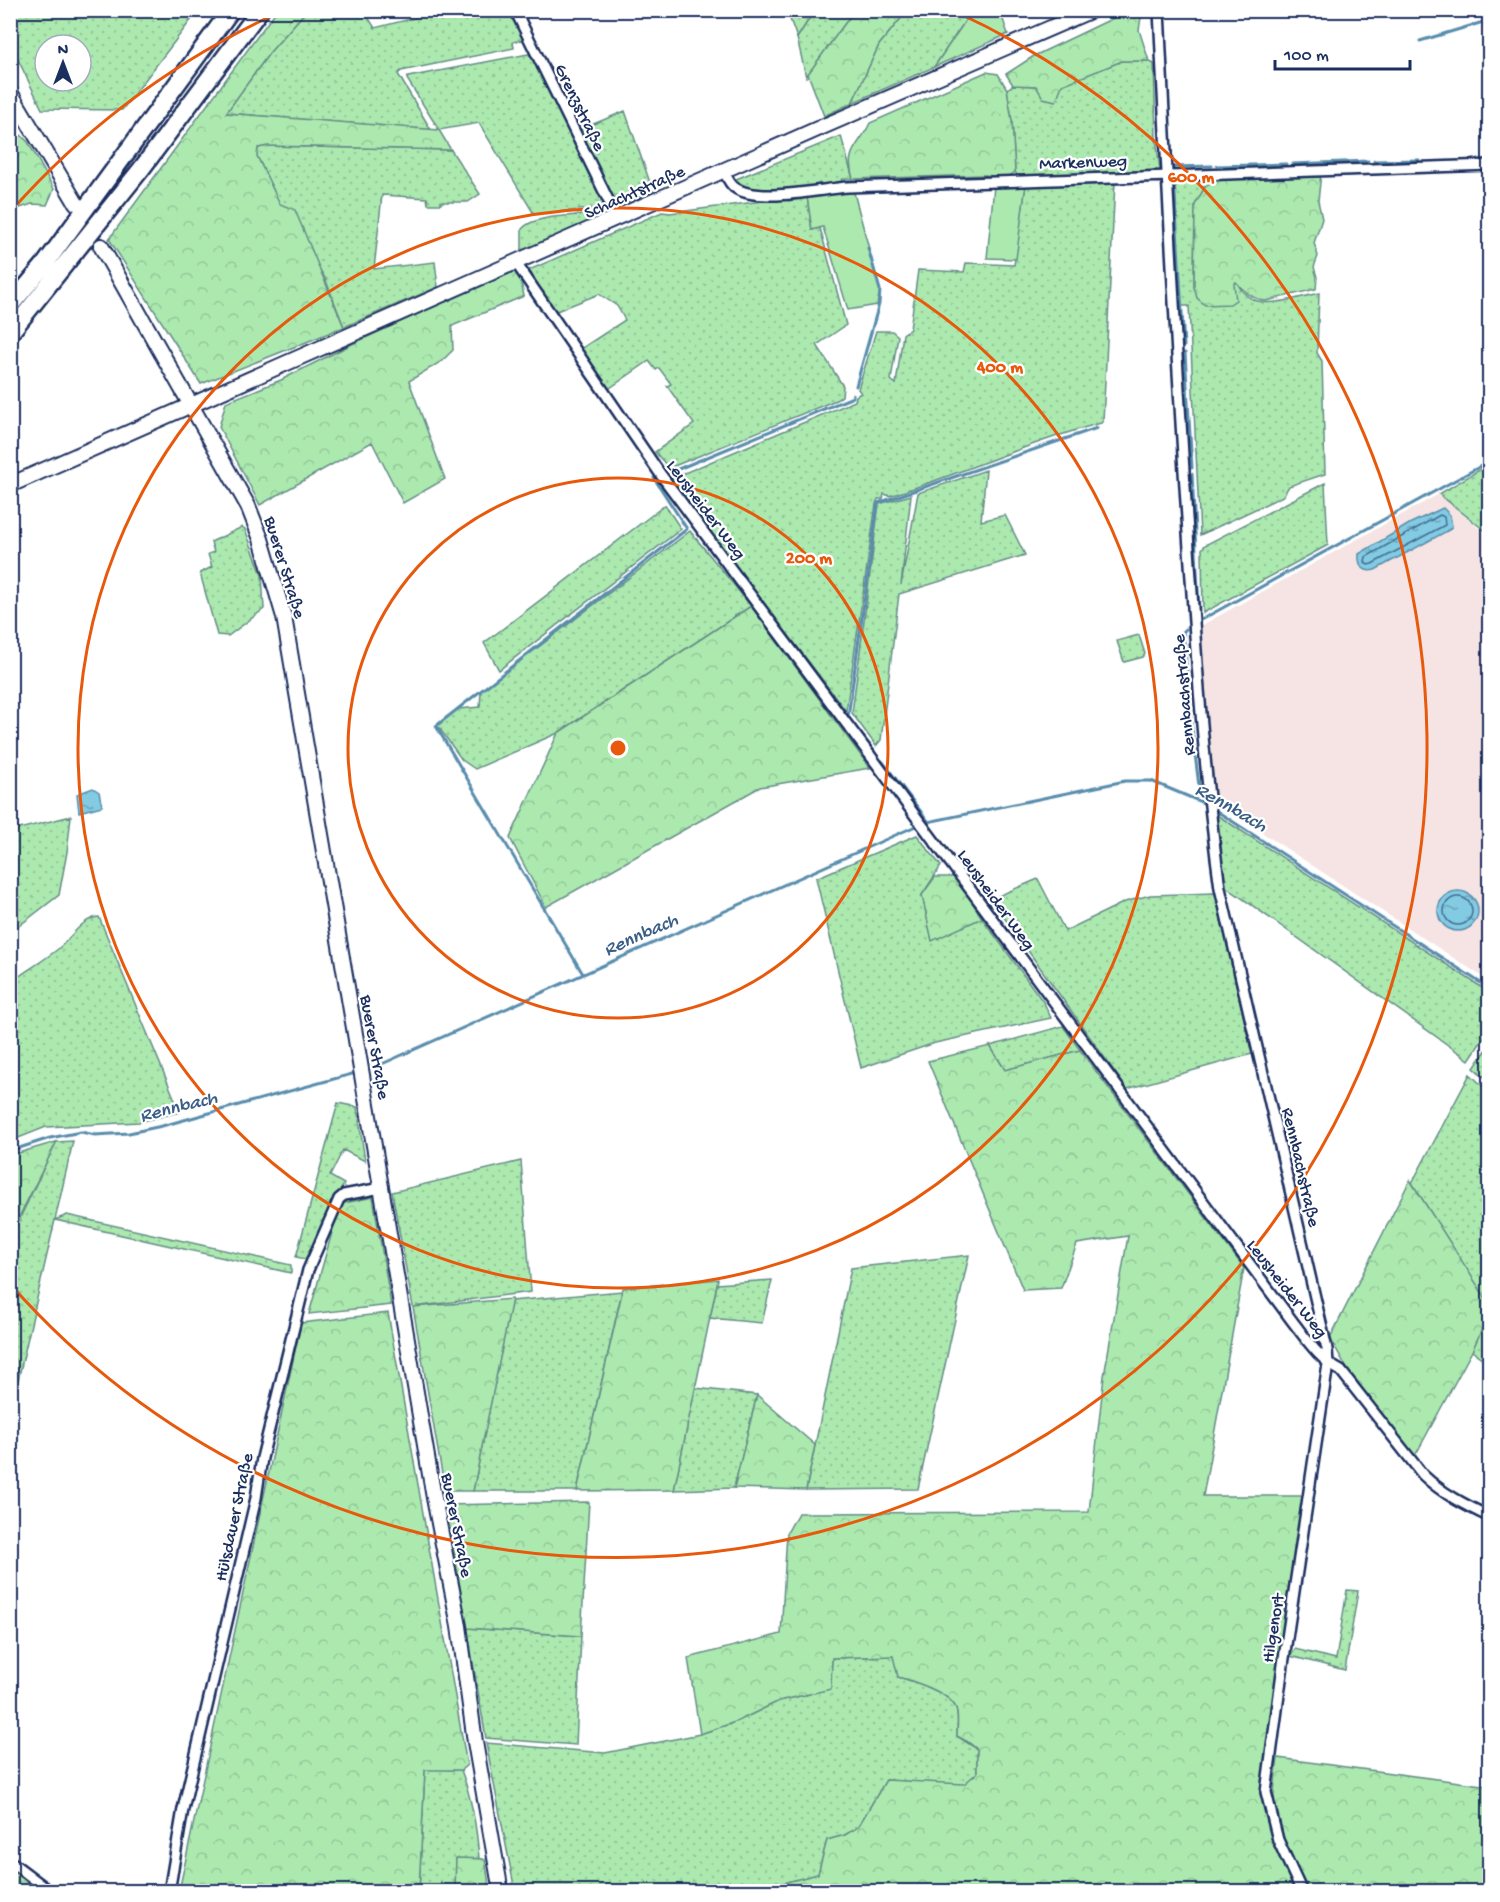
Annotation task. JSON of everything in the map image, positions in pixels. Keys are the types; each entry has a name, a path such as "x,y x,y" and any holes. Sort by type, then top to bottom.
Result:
{"highway":[{"path":"10,306 45,264 231,10"},
{"path":"10,333 142,168 260,10"}],"main road":[{"name":"Schachtstraße","path":"10,485 1092,10"},
{"path":"10,92 76,203"},
{"name":"Buerer Straße","path":"101,246 248,506 261,539 284,617 434,1498 459,1626 475,1742 501,1892"}],"street":[{"name":"Grenzstraße","path":"516,10 617,218"},
{"name":"Rennbachstraße","path":"1159,10 1197,680 1211,824 1220,888 1327,1349 1328,1364"},
{"name":"Markenweg","path":"724,171 731,185 737,189 764,196 859,186 1490,165"},
{"name":"Leusheider Weg","path":"516,263 641,447 1256,1275 1328,1364 1341,1371 1423,1475 1437,1489 1490,1517"},
{"name":"Hülsdauer Straße","path":"169,1892 183,1809 256,1498 262,1458 308,1270 339,1199 344,1195 381,1188"},
{"name":"Hilgenort","path":"1302,1892 1278,1840 1266,1792 1328,1364"},
{"path":"10,1861 51,1892"}],"shaded area":[{"path":"1439,494 1489,537 1489,981 1215,802 1197,628"}],"green space":[{"path":"11,10 198,10 122,110 42,109 34,93 93,93 93,33 33,33 33,90 11,45"},
{"path":"276,11 306,11 270,52 226,113 439,130 451,150 268,146 258,148 257,156 280,204 295,210 344,327 201,384 109,239"},
{"path":"306,11 364,11 375,28 442,11 511,11 526,39 513,42 514,48 401,71 398,74 431,130 226,113 270,52"},
{"path":"787,11 814,11 797,38"},
{"path":"814,11 854,11 806,77 797,38"},
{"path":"854,11 907,11 879,45 852,103 824,116 808,74"},
{"path":"907,11 972,11 934,67 852,103 879,45"},
{"path":"972,11 1000,11 1008,34 934,67"},
{"path":"1128,11 1142,11 1139,30 1149,61 1122,61 1062,85 1056,101 1043,98 1036,86 1013,85 1006,74 1034,56"},
{"path":"528,54 534,58 605,199 604,208 534,214 479,123 439,130 407,79"},
{"path":"1122,61 1149,61 1154,64 1156,138 1160,170 1018,176 1015,172 1012,121 1007,89 1013,85 1037,86 1055,101 1061,85"},
{"path":"986,72 998,74 1007,89 1012,121 1015,172 1007,178 985,175 853,179 850,161 854,149 870,123"},
{"path":"625,111 653,191 616,207 579,130"},
{"path":"21,135 28,142 54,189 47,205 32,204 11,211 11,138"},
{"path":"841,136 853,179 842,179 840,184 772,191 746,189 736,179"},
{"path":"268,146 451,150 480,194 468,202 441,202 441,204 428,204 427,198 382,195 374,269 435,262 438,287 344,327 325,278 280,205 257,156 258,148"},
{"path":"1321,173 1318,201 1322,219 1314,243 1318,256 1314,267 1317,277 1316,289 1266,301 1242,289 1236,282 1234,284 1236,300 1230,304 1205,305 1197,298 1194,287 1195,205 1205,187 1222,176"},
{"path":"1211,175 1212,182 1205,187 1195,205 1194,287 1237,282 1243,292 1252,299 1262,302 1285,301 1319,293 1317,353 1322,361 1325,474 1289,486 1283,496 1200,535 1189,306 1178,306 1172,178"},
{"path":"1115,182 1103,421 890,496 884,494 883,499 878,499 846,711 670,479 855,401 856,396 861,393 858,389 876,331 892,331 898,336 891,380 896,384 903,334 910,329 918,270 964,272 966,263 1014,265 1026,184"},
{"path":"1026,184 1016,259 987,258 994,186"},
{"path":"853,189 880,290 877,305 848,310 823,227 812,230 807,196"},
{"path":"807,196 812,230 820,228 846,325 817,345 843,386 842,396 669,468 655,452 694,424 667,386 671,384 659,368 656,370 649,361 607,390 579,350 625,320 617,306 599,294 554,312 529,270 662,212 670,213"},
{"path":"602,214 602,220 525,254 522,251 522,229 528,224 546,218"},
{"path":"518,268 524,296 452,326 453,350 442,361 409,381 445,479 403,503 372,442 260,505 219,427 226,402 281,380 350,345"},
{"path":"1489,464 1489,534 1439,494"},
{"path":"986,470 981,521 1005,515 1025,555 899,594 881,740 876,746 852,713 879,504 911,495 901,585 918,493"},
{"path":"1325,483 1328,545 1203,613 1202,549 1205,545"},
{"path":"665,505 681,529 499,670 484,643"},
{"path":"242,527 245,529 262,575 264,609 228,636 217,635 200,573 212,567 208,554 214,552 211,542"},
{"path":"690,531 751,606 558,733 475,769 462,760 437,725 458,709 480,707 481,691"},
{"path":"751,606 870,768 760,787 546,907 510,838 558,733"},
{"path":"1139,635 1145,654 1143,657 1124,662 1117,641"},
{"path":"1217,815 1489,992 1489,1030 1469,1060 1225,886"},
{"path":"71,816 59,895 11,932 11,831"},
{"path":"917,835 941,866 922,895 932,940 982,918 1044,1003 1051,1018 935,1043 861,1068 816,878"},
{"path":"935,877 957,877 982,918 932,941 922,895"},
{"path":"1038,879 1065,931 1125,902 1150,895 1215,893 1252,1054 1127,1089 991,899"},
{"path":"99,917 180,1112 139,1122 46,1127 11,1141 11,982 58,949 87,921"},
{"path":"1063,1026 1080,1050 1005,1070 990,1046"},
{"path":"990,1046 1005,1070 1080,1050 1244,1268 1203,1496 1309,1496 1266,1792 1271,1815 1302,1891 782,1891 783,1883 818,1874 827,1840 845,1835 858,1827 886,1780 964,1784 977,1773 977,1749 957,1736 956,1708 939,1692 898,1677 893,1656 832,1658 831,1689 779,1701 738,1721 700,1734 688,1658 781,1634 787,1533 798,1513 1089,1512 1104,1376 1128,1236 1077,1244 1061,1288 1023,1290 928,1061"},
{"path":"1489,1046 1489,1081 1474,1068"},
{"path":"1470,1074 1489,1092 1489,1305 1412,1183"},
{"path":"338,1103 357,1107 365,1161 343,1150 330,1176 344,1184 305,1259 296,1257"},
{"path":"73,1141 11,1411 11,1237 56,1142"},
{"path":"56,1143 11,1233 11,1155"},
{"path":"521,1161 531,1292 413,1307 392,1192"},
{"path":"1410,1180 1490,1305 1489,1313 1472,1351 1415,1456 1348,1370 1330,1338"},
{"path":"373,1197 391,1305 309,1314 340,1204"},
{"path":"67,1215 291,1265 291,1273 55,1220"},
{"path":"969,1255 918,1489 806,1490 851,1268"},
{"path":"718,1279 674,1490 577,1491 623,1288"},
{"path":"772,1280 762,1323 710,1318 717,1284"},
{"path":"622,1291 577,1491 473,1491 511,1301"},
{"path":"512,1299 473,1491 445,1491 413,1307"},
{"path":"388,1313 467,1765 461,1770 425,1770 419,1891 179,1891 301,1323"},
{"path":"1489,1313 1489,1363 1472,1351"},
{"path":"695,1388 757,1395 734,1488 674,1490"},
{"path":"757,1395 815,1445 806,1490 734,1488"},
{"path":"589,1502 581,1636 467,1628 446,1505"},
{"path":"1347,1590 1358,1591 1345,1670 1290,1656 1295,1649 1336,1659"},
{"path":"467,1628 581,1636 576,1745 486,1738"},
{"path":"894,1656 898,1677 939,1692 956,1708 957,1736 977,1749 977,1773 964,1785 886,1780 858,1827 845,1835 827,1840 818,1874 783,1883 782,1891 515,1891 486,1743 605,1753 700,1734 738,1721 779,1701 830,1689 832,1658"},
{"path":"1278,1758 1489,1786 1489,1891 1305,1891 1286,1854 1275,1824 1274,1786"},
{"path":"425,1769 461,1770 471,1803 479,1859 456,1859 455,1891 419,1892"},
{"path":"456,1858 485,1859 490,1891 455,1891"},
{"path":"11,1867 42,1891 11,1891"}],"water":[{"path":"1443,508 1450,515 1452,526 1449,530 1375,570 1371,571 1362,567 1359,554 1411,523"},
{"path":"93,788 99,792 102,806 79,812 77,794"},
{"path":"1458,891 1466,892 1472,897 1477,903 1477,919 1472,925 1466,930 1458,931 1450,930 1444,925 1439,919 1438,911 1439,903 1444,897 1450,892"}],"waterway":[{"path":"1420,41 1490,20"},
{"path":"1374,161 1419,160"},
{"path":"1293,164 1368,161"},
{"path":"1217,166 1286,164"},
{"path":"1173,169 1173,167 1212,166"},
{"path":"1174,178 1184,346"},
{"path":"856,386 879,304 880,290 868,248"},
{"path":"1185,353 1192,468"},
{"path":"671,472 853,397 853,394"},
{"path":"874,751 848,717 878,503 1097,428"},
{"path":"1197,622 1490,461"},
{"path":"1192,474 1199,609"},
{"path":"583,974 436,726 687,529 654,478 659,475"},
{"path":"1186,629 1183,632 1188,683"},
{"path":"1189,706 1201,802"},
{"path":"882,761 928,821"},
{"name":"Rennbach","path":"923,823 1125,781 1151,781 1206,804"},
{"name":"Rennbach","path":"1212,808 1490,989"},
{"name":"Rennbach","path":"373,1068 918,825"},
{"name":"Rennbach","path":"10,1151 50,1138 81,1132 95,1135 129,1133 162,1126 352,1074"}]}
